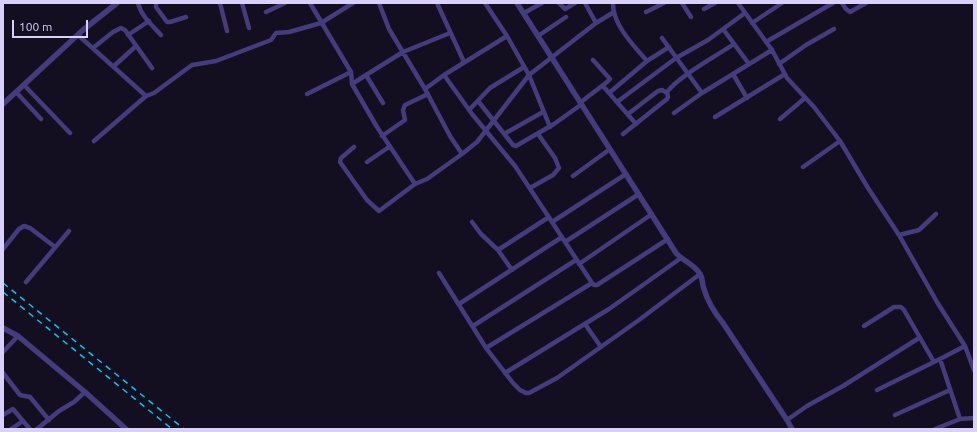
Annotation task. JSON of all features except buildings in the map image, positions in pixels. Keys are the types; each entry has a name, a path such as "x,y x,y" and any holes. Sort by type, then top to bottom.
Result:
{"street":[{"path":"3,104 78,35 117,3"},
{"path":"138,3 140,10 161,35"},
{"path":"156,3 156,7 167,22 186,17"},
{"path":"220,3 227,31"},
{"path":"242,3 249,28"},
{"path":"266,12 285,3"},
{"path":"310,3 350,72 352,84 382,136 415,184"},
{"path":"94,141 146,96 154,93 192,65 216,61 271,40 276,34 321,23 352,3"},
{"path":"379,3 389,29 425,88 450,136 462,154"},
{"path":"437,3 464,62"},
{"path":"485,3 507,36 529,74 550,127"},
{"path":"518,3 610,150 668,239 681,258 696,269 700,274 711,308 723,323 792,429"},
{"path":"559,3 565,9 575,3"},
{"path":"585,3 596,23"},
{"path":"613,3 614,12 621,28 647,61"},
{"path":"646,12 664,3"},
{"path":"682,3 691,18"},
{"path":"704,9 715,3"},
{"path":"738,3 772,50 785,74 814,107 840,141 868,188 899,235 937,302 966,346 974,370"},
{"path":"752,23 782,3"},
{"path":"766,42 832,3"},
{"path":"842,3 850,12 866,3"},
{"path":"524,13 539,4"},
{"path":"354,147 341,158 340,162 367,200 379,211 415,184 427,178 477,142 529,74 596,23 614,12"},
{"path":"617,102 676,58 708,40 745,13"},
{"path":"538,36 566,17"},
{"path":"128,35 149,21"},
{"path":"93,48 119,29 123,29 152,68"},
{"path":"723,29 748,64"},
{"path":"779,64 806,45 834,29"},
{"path":"352,84 403,52 450,33"},
{"path":"78,35 146,96"},
{"path":"425,88 507,36"},
{"path":"662,38 702,93"},
{"path":"623,134 667,99 668,90 734,44"},
{"path":"114,66 136,46"},
{"path":"609,93 647,61 668,47"},
{"path":"674,112 772,50"},
{"path":"478,101 504,134 516,146 550,127 609,80 609,77 593,60"},
{"path":"469,110 490,88 524,67"},
{"path":"307,94 350,72"},
{"path":"366,74 383,103"},
{"path":"733,74 747,98"},
{"path":"715,117 785,74"},
{"path":"444,75 469,110 515,166 592,283"},
{"path":"24,85 70,133"},
{"path":"603,86 636,124"},
{"path":"628,114 658,91 662,90 667,94"},
{"path":"16,92 41,119"},
{"path":"382,136 405,120 403,110 405,105 428,94"},
{"path":"780,119 805,98"},
{"path":"504,134 544,112"},
{"path":"530,188 553,175 559,168 555,158 538,134"},
{"path":"803,167 840,141"},
{"path":"367,162 389,147"},
{"path":"573,176 610,150"},
{"path":"552,222 626,174"},
{"path":"459,304 512,270 638,194"},
{"path":"473,326 578,262 652,214"},
{"path":"899,235 919,230 936,214"},
{"path":"498,250 549,217"},
{"path":"472,222 481,234 498,250 512,270"},
{"path":"3,248 19,229 24,226 30,228 55,247"},
{"path":"26,282 69,231"},
{"path":"486,348 592,283 594,285 602,282 668,239"},
{"path":"505,373 627,297 681,258"},
{"path":"439,273 486,348 520,390 526,393 529,393 557,378 639,320 700,274"},
{"path":"864,326 897,306 902,309 934,362"},
{"path":"585,324 601,347"},
{"path":"3,328 18,336 85,392 126,429"},
{"path":"3,352 18,336"},
{"path":"787,420 807,406 919,338"},
{"path":"877,390 966,346"},
{"path":"940,359 960,419"},
{"path":"3,373 20,395 30,397 49,420"},
{"path":"895,415 950,390"},
{"path":"37,429 59,411 74,402 85,392"},
{"path":"3,415 13,409 30,429"},
{"path":"935,429 960,419 974,418"},
{"path":"10,429 23,421"}],"railway":[{"path":"3,283 184,429"},
{"path":"3,292 172,429"}]}
